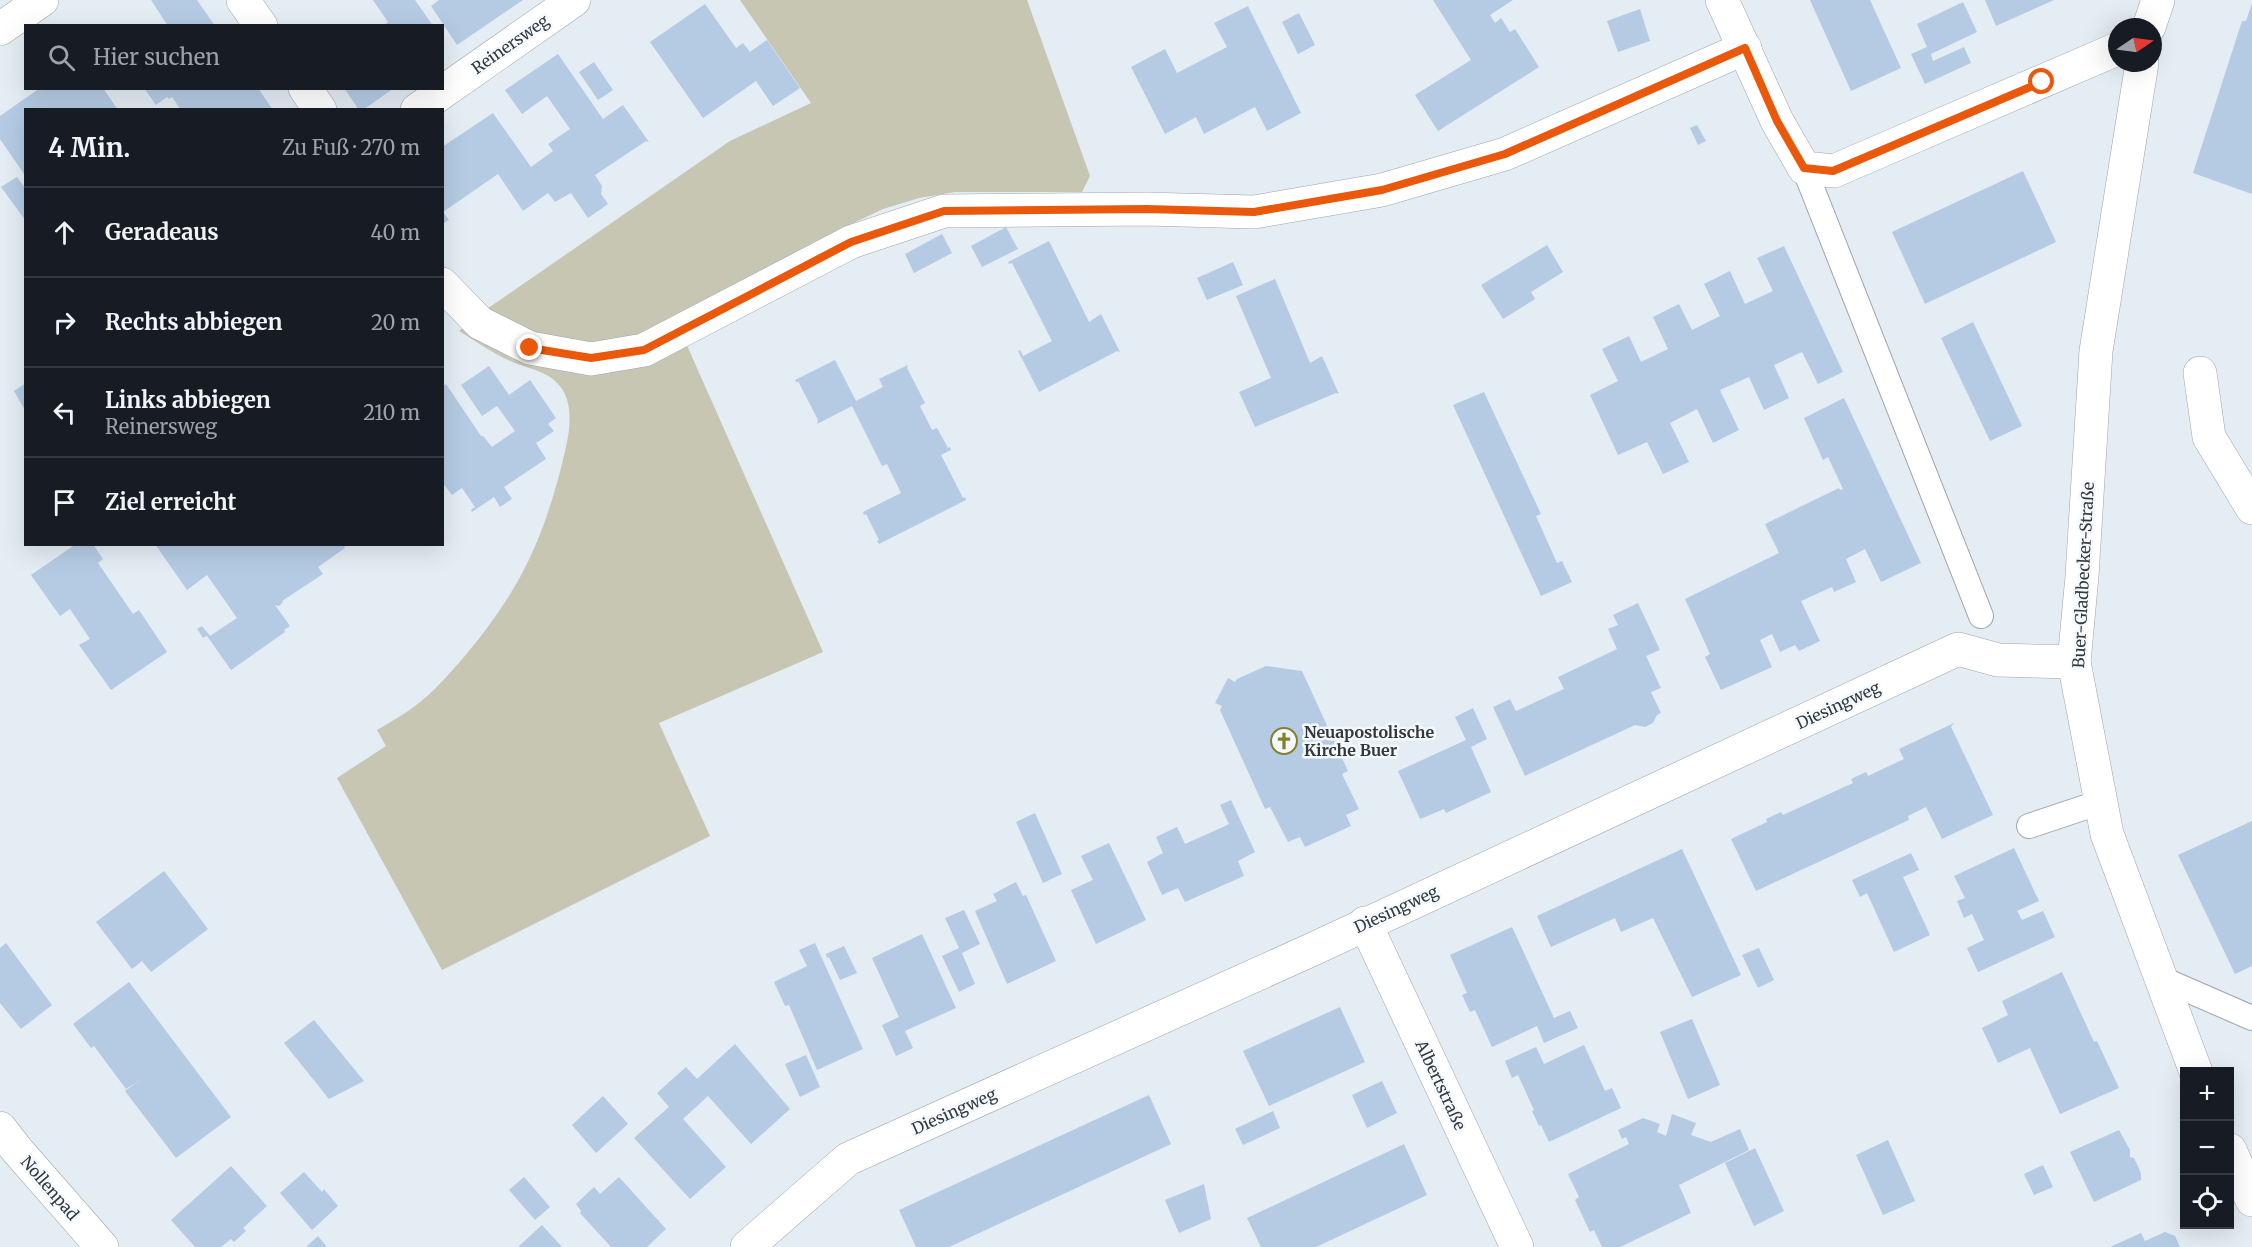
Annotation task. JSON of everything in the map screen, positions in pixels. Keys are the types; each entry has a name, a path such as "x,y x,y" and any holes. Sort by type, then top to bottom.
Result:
{"street":[{"path":"0,28 42,0"},
{"path":"243,0 260,24"},
{"name":"Reinersweg","path":"420,108 574,0"},
{"path":"1722,0 1777,121 1804,168 1833,171 2108,53"},
{"path":"2152,18 2158,0"},
{"path":"444,286 480,323 530,348 591,358 644,350 851,242 944,211 1125,209 1254,212 1382,190 1505,154 1745,48"},
{"name":"Buer-Gladbecker-Straße","path":"2141,72 2096,351 2082,576 2074,662 2107,834 2194,1067"},
{"path":"306,90 319,108"},
{"path":"2200,373 2210,437 2252,508"},
{"name":"Diesingweg","path":"747,1247 848,1159 1311,950 1958,649 1998,660 2074,662"},
{"name":"Albertstraße","path":"1365,923 1517,1247"},
{"name":"Nollenpad","path":"0,1128 102,1247"},
{"path":"2234,1161 2252,1200"}],"lane":[{"path":"1804,168 1981,616"},
{"path":"2029,826 2101,802"},
{"path":"2160,978 2252,1018"}],"green space":[{"path":"740,0 1027,0 1090,176 1082,192 955,192 919,198 883,209 676,317 823,652 659,723 710,836 442,970 337,778 386,746 377,730 422,701 464,657 499,612 525,567 546,519 567,444 570,423 565,393 554,380 544,373 500,356 459,331 487,309 730,141 811,103"}],"building":[{"path":"151,0 197,0 214,24 167,24"},
{"path":"373,0 415,0 432,24 386,24 388,22"},
{"path":"439,0 523,0 457,45 431,6"},
{"path":"1433,0 1513,0 1490,15 1495,23 1501,18 1510,32 1515,29 1539,67 1438,131 1415,95 1471,60"},
{"path":"1810,0 1870,0 1901,68 1851,91"},
{"path":"1985,0 2054,0 1996,26"},
{"path":"1963,2 1977,32 1931,54 1933,61 1964,47 1971,63 1925,84 1911,54 1927,47 1917,24"},
{"path":"2252,3 2252,194 2193,173 2242,21 2246,21"},
{"path":"705,4 736,48 743,43 750,52 767,40 800,88 773,106 756,81 703,118 650,42"},
{"path":"1248,6 1301,113 1267,131 1255,107 1204,134 1196,117 1165,134 1131,67 1165,49 1177,73 1227,47 1214,23"},
{"path":"1640,9 1650,41 1618,52 1607,21"},
{"path":"1299,13 1315,45 1298,54 1282,22"},
{"path":"558,54 603,119 623,105 649,142 646,141 595,175 602,186 601,194 608,204 588,218 571,193 555,202 548,193 523,211 498,174 444,211 444,146 493,113 531,167 553,151 548,144 570,129 547,96 522,114 505,90"},
{"path":"594,62 613,90 598,100 579,72"},
{"path":"37,90 104,90 117,108 24,108 24,174 0,139 0,116"},
{"path":"145,90 259,90 272,108 180,108 172,97 169,99 167,97 156,105"},
{"path":"345,90 391,90 366,108 358,108"},
{"path":"1697,125 1706,141 1698,145 1690,128"},
{"path":"2023,171 2056,242 1925,304 1892,232"},
{"path":"17,177 24,186 24,218 1,187"},
{"path":"444,213 449,220 444,223"},
{"path":"1006,227 1018,249 982,267 971,246"},
{"path":"942,234 952,253 914,273 905,254"},
{"path":"1049,241 1089,322 1101,314 1120,352 1117,351 1039,392 1018,351 1020,350 1023,356 1052,341 1012,263 1008,262"},
{"path":"1547,245 1563,272 1531,292 1535,299 1503,319 1481,285"},
{"path":"1784,246 1843,372 1818,384 1802,352 1774,365 1789,398 1764,410 1749,377 1720,390 1739,430 1713,443 1697,409 1670,423 1689,462 1663,474 1647,442 1618,455 1590,395 1618,381 1602,349 1629,336 1641,362 1668,349 1653,317 1679,304 1692,330 1720,316 1704,284 1730,271 1745,304 1773,291 1757,258"},
{"path":"1233,262 1243,285 1207,300 1197,278"},
{"path":"1275,279 1310,363 1322,356 1339,394 1336,393 1255,427 1239,392 1271,378 1236,296"},
{"path":"1973,322 2022,426 1990,441 1941,338"},
{"path":"835,360 856,401 883,387 879,379 908,365 907,368 925,403 920,406 932,430 937,428 948,448 950,447 951,450 941,455 966,500 879,544 863,512 901,493 887,464 882,466 852,406 817,424 818,420 798,381 797,383 795,380"},
{"path":"489,366 509,395 530,380 556,418 548,424 554,431 536,443 546,459 504,487 512,499 500,507 494,497 472,512 471,510 475,507 462,488 452,495 444,485 444,386 446,384 481,436 492,447 515,431 497,406 482,416 461,385"},
{"path":"24,384 24,408 14,391"},
{"path":"1484,392 1541,514 1536,516 1557,563 1562,561 1572,582 1541,596 1453,405"},
{"path":"1844,398 1921,563 1881,582 1865,549 1846,559 1856,582 1834,592 1832,587 1801,601 1820,641 1799,651 1795,645 1780,652 1772,634 1760,640 1772,667 1721,690 1705,657 1710,654 1685,599 1779,553 1765,524 1839,488 1843,489 1828,457 1823,460 1804,418"},
{"path":"73,546 94,546 103,559 98,563 133,614 139,610 167,652 111,690 79,645 90,639 70,609 60,616 31,575"},
{"path":"156,546 344,546 345,548 318,567 323,574 282,601 279,606 275,605 290,626 284,630 285,632 231,670 207,636 203,638 197,629 202,626 210,636 237,618 207,575 187,590"},
{"path":"1638,603 1660,650 1646,656 1661,688 1651,692 1661,713 1657,715 1653,723 1645,727 1635,725 1525,776 1493,707 1510,699 1516,711 1564,689 1558,677 1617,649 1608,629 1618,625 1613,615"},
{"name":"Neuapostolische Kirche Buer","path":"1266,666 1302,671 1348,771 1342,774 1359,809 1346,815 1351,826 1305,847 1300,837 1288,842 1270,807 1265,809 1220,710 1222,706 1215,703 1228,678 1235,682"},
{"path":"1473,708 1487,739 1471,747 1491,792 1446,813 1444,809 1420,819 1398,771 1466,740 1455,717"},
{"path":"1954,723 1951,727 1993,815 1942,839 1926,807 1908,816 1909,820 1756,891 1731,839 1767,822 1766,819 1781,812 1783,815 1853,783 1851,779 1866,772 1868,776 1904,759 1899,749"},
{"path":"1231,800 1255,852 1238,861 1244,876 1185,902 1178,888 1162,895 1147,862 1163,853 1156,837 1177,827 1185,844 1223,827 1229,824 1220,805"},
{"path":"1035,813 1062,874 1043,883 1016,822"},
{"path":"2252,821 2252,966 2235,974 2178,855"},
{"path":"1109,843 1146,920 1096,944 1071,890 1093,880 1081,856"},
{"path":"2014,848 2039,901 2017,911 2022,920 2043,911 2055,937 1978,972 1967,948 1984,940 1972,914 1964,918 1957,901 1965,898 1954,876"},
{"path":"1682,849 1741,975 1692,997 1653,918 1621,932 1615,918 1551,947 1537,916"},
{"path":"1911,853 1919,870 1903,877 1930,935 1894,952 1867,893 1860,897 1852,880"},
{"path":"164,871 208,929 151,972 142,961 132,969 96,922"},
{"path":"1016,882 1023,896 1026,895 1056,961 1007,984 975,911 997,901 993,894"},
{"path":"964,910 980,944 962,953 975,984 959,992 942,956 959,948 945,918"},
{"path":"1512,927 1554,1018 1570,1011 1578,1028 1544,1043 1537,1026 1492,1047 1475,1010 1470,1012 1462,995 1467,993 1450,955"},
{"path":"922,934 956,1008 905,1031 913,1048 896,1056 882,1025 899,1017 872,958"},
{"path":"6,943 52,1005 21,1029 0,1003 0,948"},
{"path":"815,943 863,1049 817,1070 789,1005 785,1006 774,982 807,966 799,950"},
{"path":"844,946 857,973 840,980 826,954"},
{"path":"1759,948 1774,980 1758,988 1742,955"},
{"path":"2062,972 2094,1042 2097,1041 2119,1088 2060,1114 2030,1048 1998,1063 1982,1028 2008,1015 2002,1001"},
{"path":"129,982 231,1117 176,1158 125,1091 140,1080 126,1089 94,1046 91,1048 73,1024"},
{"path":"1340,1007 1365,1062 1269,1106 1243,1051"},
{"path":"1692,1019 1720,1085 1688,1099 1660,1032"},
{"path":"314,1020 364,1081 329,1099 284,1043"},
{"path":"735,1044 790,1109 751,1144 708,1096 683,1119 726,1167 690,1199 634,1138 669,1107 657,1093 686,1067 697,1079"},
{"path":"1584,1045 1605,1091 1612,1088 1621,1108 1549,1142 1532,1111 1534,1110 1518,1075 1512,1078 1505,1061 1536,1047 1544,1064"},
{"path":"806,1055 820,1087 800,1097 785,1064"},
{"path":"1382,1081 1397,1113 1367,1128 1352,1095"},
{"path":"1149,1095 1171,1144 949,1247 916,1247 899,1210"},
{"path":"603,1096 628,1124 596,1153 572,1125"},
{"path":"1273,1111 1280,1128 1243,1145 1235,1129"},
{"path":"1672,1114 1696,1123 1691,1135 1711,1142 1740,1129 1749,1150 1679,1185 1691,1213 1620,1247 1602,1247 1594,1230 1590,1232 1575,1200 1579,1197 1568,1174 1629,1144 1626,1137 1622,1139 1618,1130 1643,1118 1660,1124 1657,1132 1666,1136"},
{"path":"2119,1130 2130,1150 2130,1157 2134,1158 2141,1173 2141,1180 2094,1202 2070,1152"},
{"path":"1888,1140 1915,1201 1883,1215 1856,1155"},
{"path":"1404,1144 1427,1195 1316,1247 1261,1247 1247,1218"},
{"path":"1755,1148 1784,1211 1754,1226 1725,1163"},
{"path":"2043,1165 2053,1187 2034,1195 2024,1174"},
{"path":"231,1166 267,1206 243,1228 246,1231 234,1242 231,1239 221,1247 195,1247 171,1220"},
{"path":"304,1172 322,1192 324,1189 338,1206 312,1230 280,1193"},
{"path":"524,1177 550,1207 535,1220 509,1190"},
{"path":"619,1177 666,1229 647,1247 611,1247 580,1213 576,1204 594,1187 600,1194"},
{"path":"1204,1184 1211,1219 1179,1233 1165,1200"},
{"path":"542,1225 562,1247 518,1247"},
{"path":"2165,1232 2175,1236 2180,1247 2110,1247 2141,1233 2145,1241"},
{"path":"318,1236 327,1247 306,1247"}],"place":[{"name":"Neuapostolische Kirche Buer","path":"1284,741"}],"route":[{"path":"530,348 591,358 644,350 851,242 944,211 1147,209 1254,212 1382,190 1505,154 1745,48 1777,121 1804,168 1833,171 2042,82"}]}
